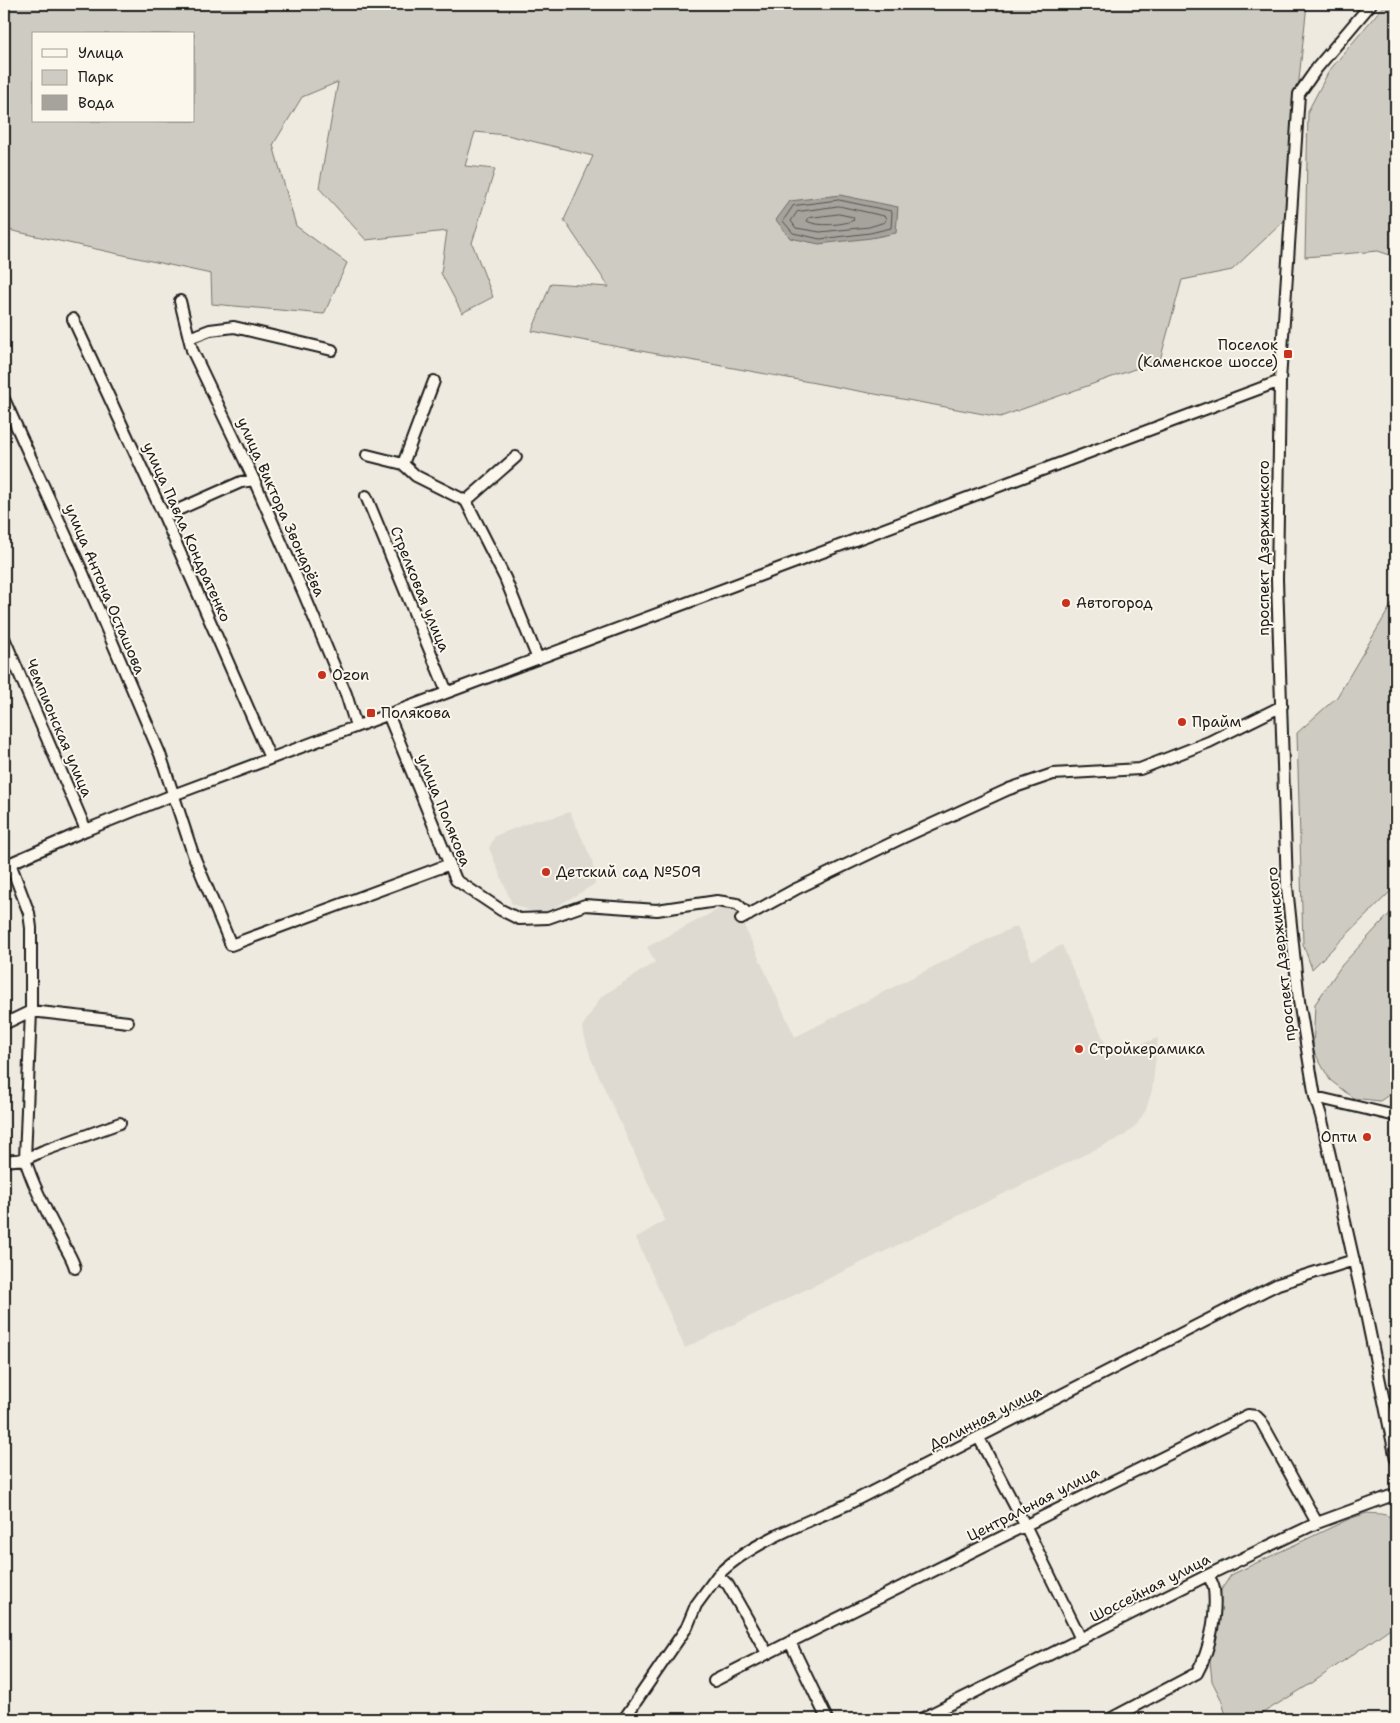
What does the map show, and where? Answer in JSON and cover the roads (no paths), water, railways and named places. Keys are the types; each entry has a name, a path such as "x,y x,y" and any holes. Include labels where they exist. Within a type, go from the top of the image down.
{"street":[{"name":"проспект Дзержинского","path":"1371,4 1317,68 1298,94 1280,381 1276,546 1288,887 1299,1001 1315,1097 1354,1260 1396,1459"},
{"name":"улица Виктора Звонарёва","path":"180,301 192,350 254,480 346,694 356,726"},
{"name":"улица Павла Кондратенко","path":"74,319 164,516 270,758"},
{"path":"189,338 210,330 234,327 332,350"},
{"path":"403,464 434,381"},
{"path":"76,1268 25,1160 31,1011 31,928 29,913 7,865 86,830 270,758 1280,381"},
{"name":"улица Антона Осташова","path":"4,399 86,581 160,754 193,854 231,945 450,864"},
{"path":"367,455 403,464 416,476 466,501 505,578 538,659"},
{"path":"466,501 516,457"},
{"path":"164,516 241,482 254,480"},
{"name":"Стрелковая улица","path":"366,496 447,692"},
{"name":"Чемпионская улица","path":"4,638 86,830"},
{"name":"улица Полякова","path":"388,714 456,880 501,910 519,919 548,918 585,905 657,910 717,901 737,904 745,917 796,889 1009,789 1053,774 1140,769 1209,742 1282,706"},
{"path":"4,1024 31,1011 128,1022"},
{"path":"1315,1097 1396,1116"},
{"path":"4,1160 25,1160 43,1151 120,1124"},
{"name":"Долинная улица","path":"624,1719 688,1628 696,1605 727,1565 777,1537 846,1505 979,1438 1278,1284 1354,1260"},
{"name":"Центральная улица","path":"714,1681 1248,1415 1256,1416 1261,1421 1317,1523"},
{"path":"979,1438 1025,1525 1081,1639"},
{"name":"Шоссейная улица","path":"922,1719 1208,1575 1317,1523 1396,1494"},
{"path":"718,1575 728,1585 767,1653"},
{"path":"1110,1719 1197,1673 1204,1660 1212,1623 1214,1587 1208,1575"},
{"path":"790,1642 827,1719"}],"water":[{"path":"840,195 898,207 896,233 819,244 790,238 776,220 790,201"}],"place":[{"name":"Поселок (Каменское шоссе)","path":"1288,354"},
{"name":"Автогород","path":"1066,603"},
{"name":"Ozon","path":"322,675"},
{"name":"Полякова","path":"371,713"},
{"name":"Прайм","path":"1182,722"},
{"name":"Детский сад №509","path":"546,872"},
{"name":"Стройкерамика","path":"1079,1049"},
{"name":"Опти","path":"1367,1137"}]}
